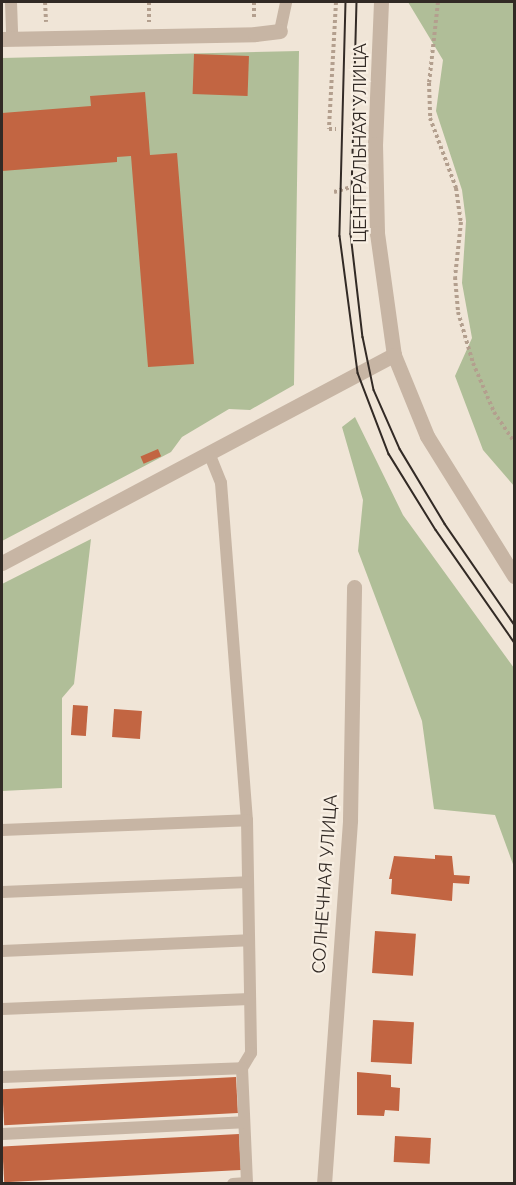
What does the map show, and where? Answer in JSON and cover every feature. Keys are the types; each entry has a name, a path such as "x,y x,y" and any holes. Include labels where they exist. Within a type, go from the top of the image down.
{"street":[{"name":"ЦЕНТРАЛЬНАЯ УЛИЦА","path":"381,2 377,233 394,356 427,436 514,576"},
{"path":"7,38 255,34 280,31"},
{"path":"2,563 394,356"},
{"name":"СОЛНЕЧНАЯ УЛИЦА","path":"324,1184 350,820 354,587"}],"lane":[{"path":"7,38 11,2"},
{"path":"280,31 285,24 286,2"},
{"path":"209,453 221,483 247,820 251,1053 242,1068 247,1183 233,1184"},
{"path":"2,830 247,820"},
{"path":"2,892 248,882"},
{"path":"2,951 249,940"},
{"path":"2,1009 250,999"},
{"path":"2,1077 242,1068"},
{"path":"2,1134 244,1122"}],"path":[{"path":"336,2 329,129 336,129"},
{"path":"438,2 429,83 430,118 456,188 461,222 455,277 458,312 473,363 494,412 514,442"},
{"path":"334,192 355,186"}],"green space":[{"path":"408,2 514,2 514,486 483,450 455,376 472,338 462,283 466,221 462,190 436,111 443,60"},
{"path":"299,51 294,385 250,410 229,409 182,437 171,452 2,541 2,58"},
{"path":"355,417 403,515 514,668 514,867 495,815 434,809 422,721 358,551 363,500 342,427"},
{"path":"91,539 74,684 62,698 62,788 2,791 2,584"}],"building":[{"path":"194,54 249,56 248,96 193,94"},
{"path":"145,92 150,155 177,153 194,364 148,367 131,156 117,157 117,162 2,171 2,113 91,106 90,96"},
{"path":"158,449 161,456 144,464 141,456"},
{"path":"73,705 88,706 86,736 71,735"},
{"path":"114,709 142,711 140,739 112,737"},
{"path":"435,855 452,856 454,875 470,876 469,884 453,883 452,901 391,894 392,879 389,879 394,856 435,859"},
{"path":"375,931 416,934 413,976 372,973"},
{"path":"373,1020 414,1022 412,1064 371,1062"},
{"path":"357,1072 391,1075 391,1087 400,1088 399,1111 385,1110 384,1116 357,1115"},
{"path":"236,1077 238,1113 4,1125 2,1089"},
{"path":"239,1134 241,1170 4,1182 2,1146"},
{"path":"395,1136 431,1138 430,1164 394,1162"}],"tram line":[{"path":"346,2 340,236 358,373 389,454 436,530 514,642"},
{"path":"357,2 351,234 363,337 374,390 400,449 445,524 514,624"}]}
